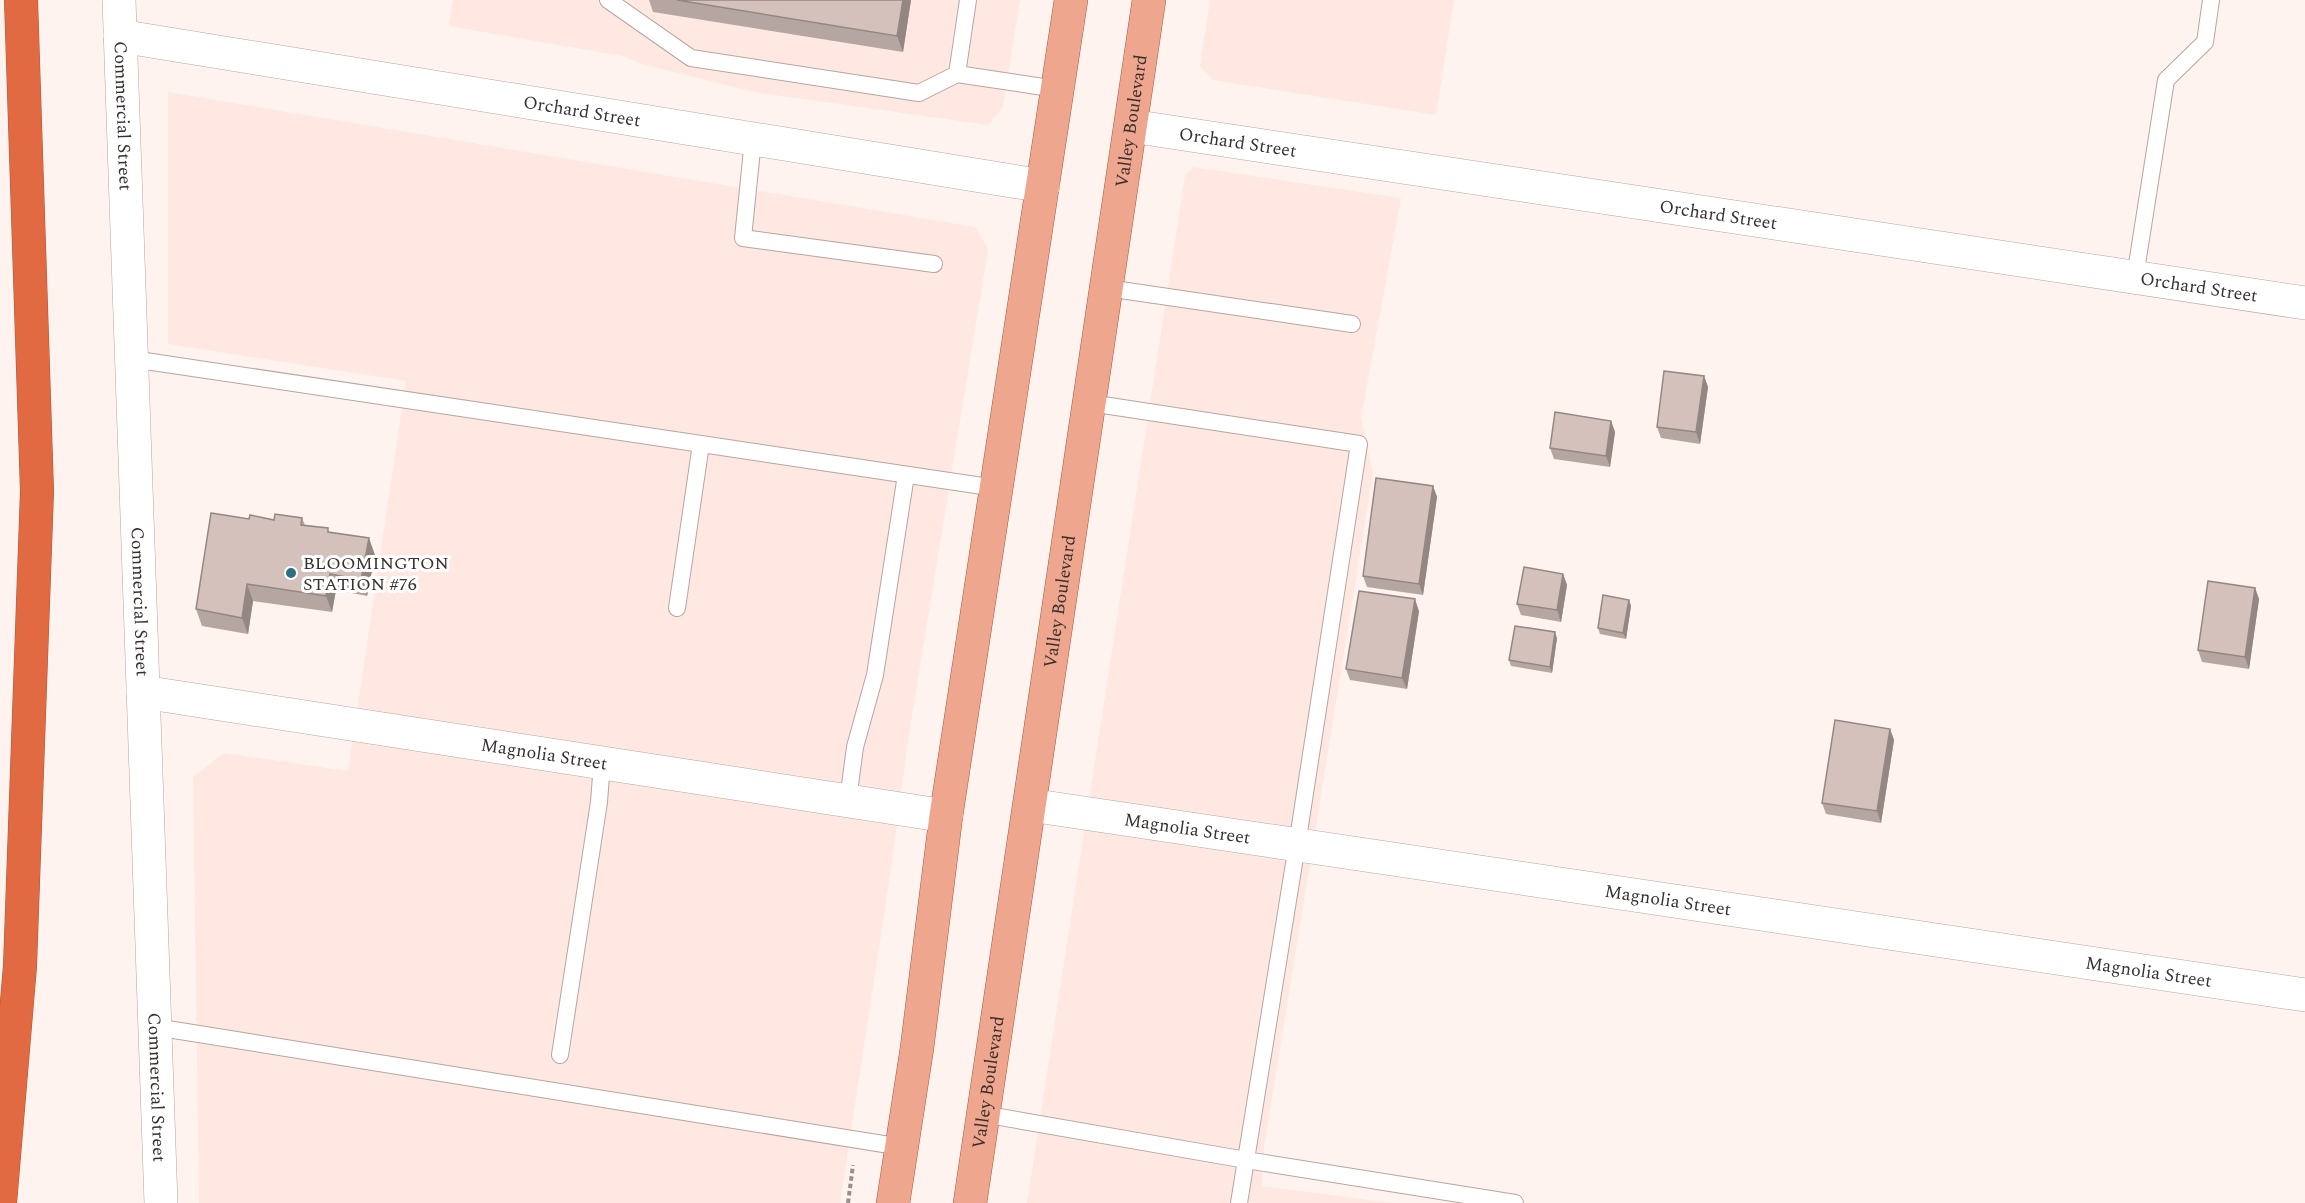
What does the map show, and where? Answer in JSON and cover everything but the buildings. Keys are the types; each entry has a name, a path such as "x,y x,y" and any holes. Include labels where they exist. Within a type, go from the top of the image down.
{"highway":[{"path":"0,1203 20,966 37,491 21,0"}],"main road":[{"path":"893,1203 917,1048 946,816 1071,0"},
{"name":"Valley Boulevard","path":"970,1203 1149,0"}],"street":[{"name":"Commercial Street","path":"119,0 161,1203"},
{"name":"Orchard Street","path":"120,36 1043,186"},
{"name":"Orchard Street","path":"1131,126 2305,303"},
{"name":"Magnolia Street","path":"143,692 946,816"},
{"name":"Magnolia Street","path":"1030,805 2305,996"}],"lane":[{"path":"608,0 691,58 919,93 957,74 1057,89"},
{"path":"957,74 968,0"},
{"path":"2135,277 2166,80 2205,42 2211,0"},
{"path":"753,140 742,238 934,264"},
{"path":"1107,288 1352,324"},
{"path":"132,359 996,488"},
{"path":"1090,403 1359,444 1298,845 1239,1203"},
{"path":"677,608 701,444"},
{"path":"848,801 855,747 875,675 906,475"},
{"path":"560,1054 599,802 602,763"},
{"path":"155,1027 902,1147"},
{"path":"983,1114 1246,1160 1515,1203"}],"path":[{"path":"848,1203 854,1158"}],"shaded area":[{"path":"453,0 1020,0 1003,107 988,125 754,92 642,64 623,56 449,26"},
{"path":"1210,0 1454,0 1436,115 1213,80 1200,66"},
{"path":"168,92 975,227 988,249 909,734 891,869 840,1203 199,1203 193,777 224,753 348,771 406,381 168,344"},
{"path":"1193,167 1401,198 1361,418 1373,473 1264,1148 1262,1186 1392,1203 1027,1203 1185,176"}],"place":[{"name":"BLOOMINGTON STATION #76","path":"291,573"}]}
